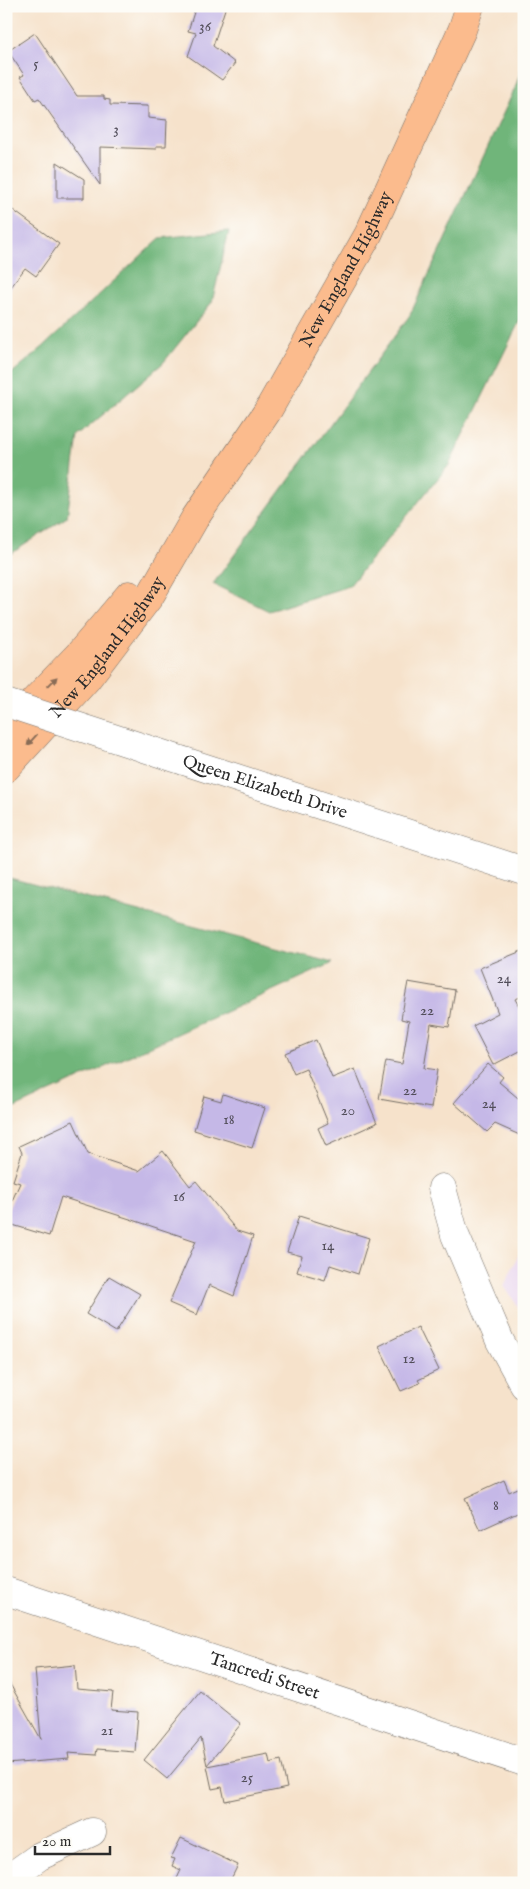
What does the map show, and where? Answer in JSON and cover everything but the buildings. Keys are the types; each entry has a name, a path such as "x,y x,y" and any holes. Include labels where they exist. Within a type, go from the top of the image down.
{"highway":[{"name":"New England Highway","path":"6,768 87,679 150,596 195,518 267,412 368,235 462,30 470,6"},
{"name":"New England Highway","path":"6,730 79,654 195,518"}],"street":[{"name":"Queen Elizabeth Drive","path":"6,704 524,871"},
{"path":"442,1188 455,1235 500,1342 524,1385"},
{"name":"Tancredi Street","path":"6,1591 524,1762"},
{"path":"6,1880 40,1856 92,1832"}],"shaded area":[{"path":"524,1244 524,1311 523,1314 504,1286"}],"green space":[{"path":"524,62 524,312 449,465 349,586 269,611 213,584 410,315 515,88"},
{"path":"229,231 212,302 163,363 78,436 67,517 6,557 6,378 43,347 160,238"},
{"path":"6,877 333,963 6,1112"}]}
